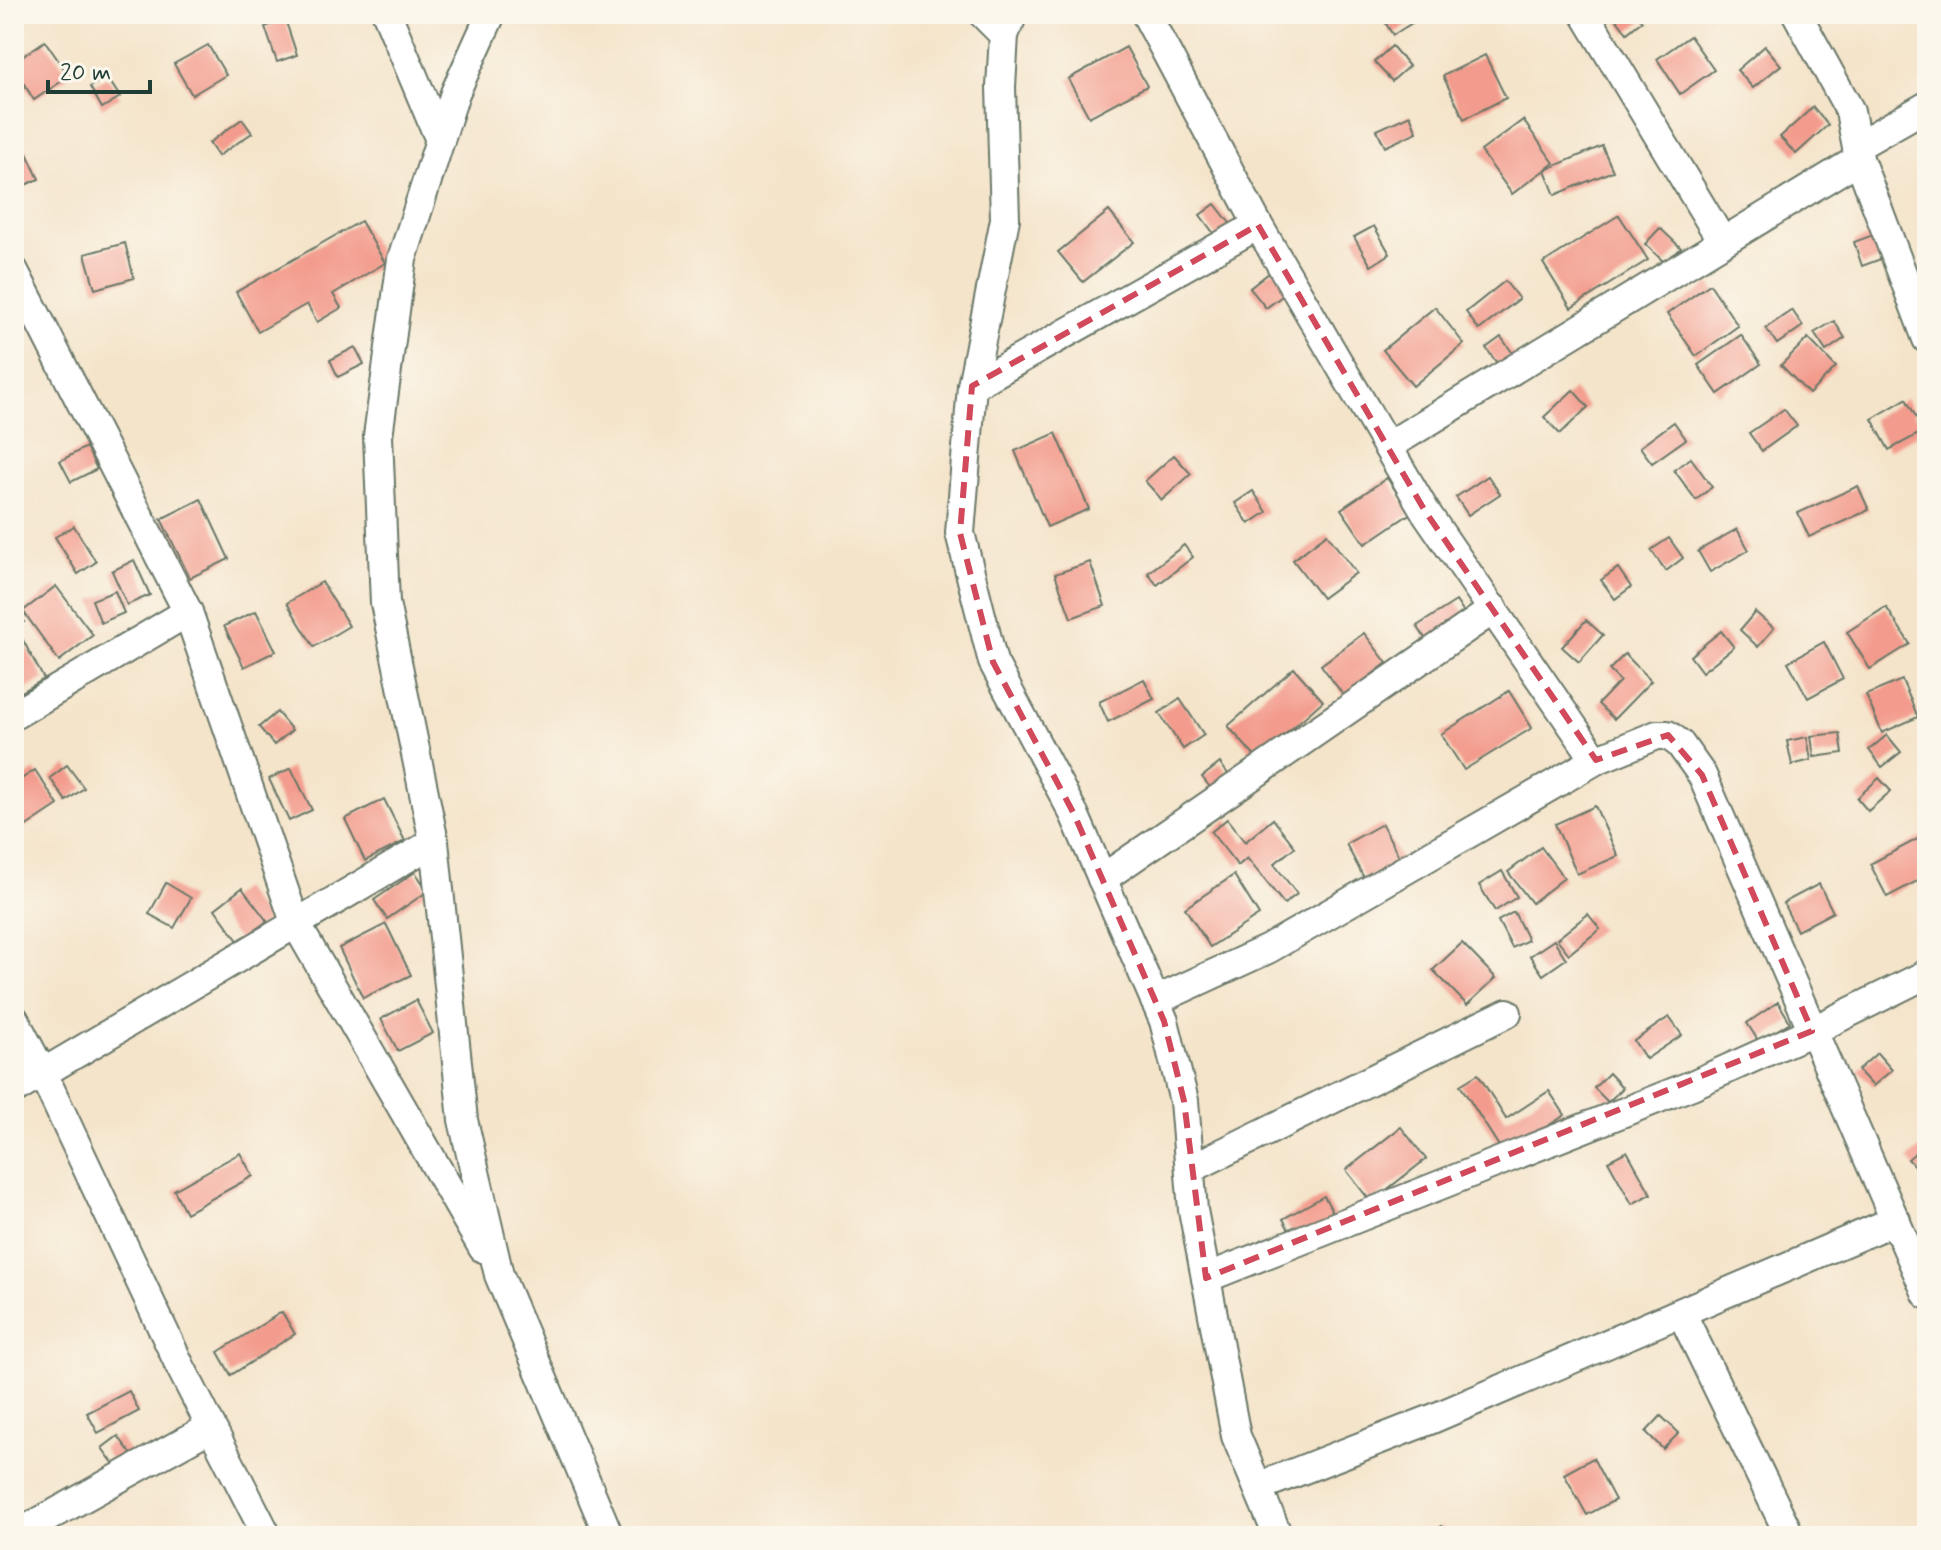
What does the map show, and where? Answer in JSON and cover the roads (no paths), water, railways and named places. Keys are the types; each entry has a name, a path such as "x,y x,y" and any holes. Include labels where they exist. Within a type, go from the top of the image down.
{"street":[{"path":"387,14 440,140"},
{"path":"491,14 455,93 402,259 378,436 385,603 434,842 463,1120 499,1275"},
{"path":"983,14 1008,25 1001,87 1005,219 972,386 960,533 993,662 1074,814 1164,1021 1184,1101 1190,1169 1206,1278 1236,1436 1278,1536"},
{"path":"1146,14 1258,225 1425,511 1596,760"},
{"path":"1585,14 1722,241"},
{"path":"1797,14 1850,111 1858,153 1927,339"},
{"path":"1388,446 1722,241 1927,106"},
{"path":"972,386 1258,225"},
{"path":"14,271 188,612 295,922 499,1275 609,1536"},
{"path":"1102,879 1494,609"},
{"path":"14,715 188,612"},
{"path":"1155,1001 1268,949 1596,760 1657,735 1668,735 1680,744 1702,775 1927,1294"},
{"path":"14,1090 434,842"},
{"path":"1206,1278 1379,1212 1502,1159 1692,1085 1812,1031 1927,974"},
{"path":"1190,1169 1507,1013"},
{"path":"14,1019 267,1536"},
{"path":"1258,1487 1682,1314 1896,1220"},
{"path":"1682,1314 1790,1536"},
{"path":"14,1536 211,1427"}]}
